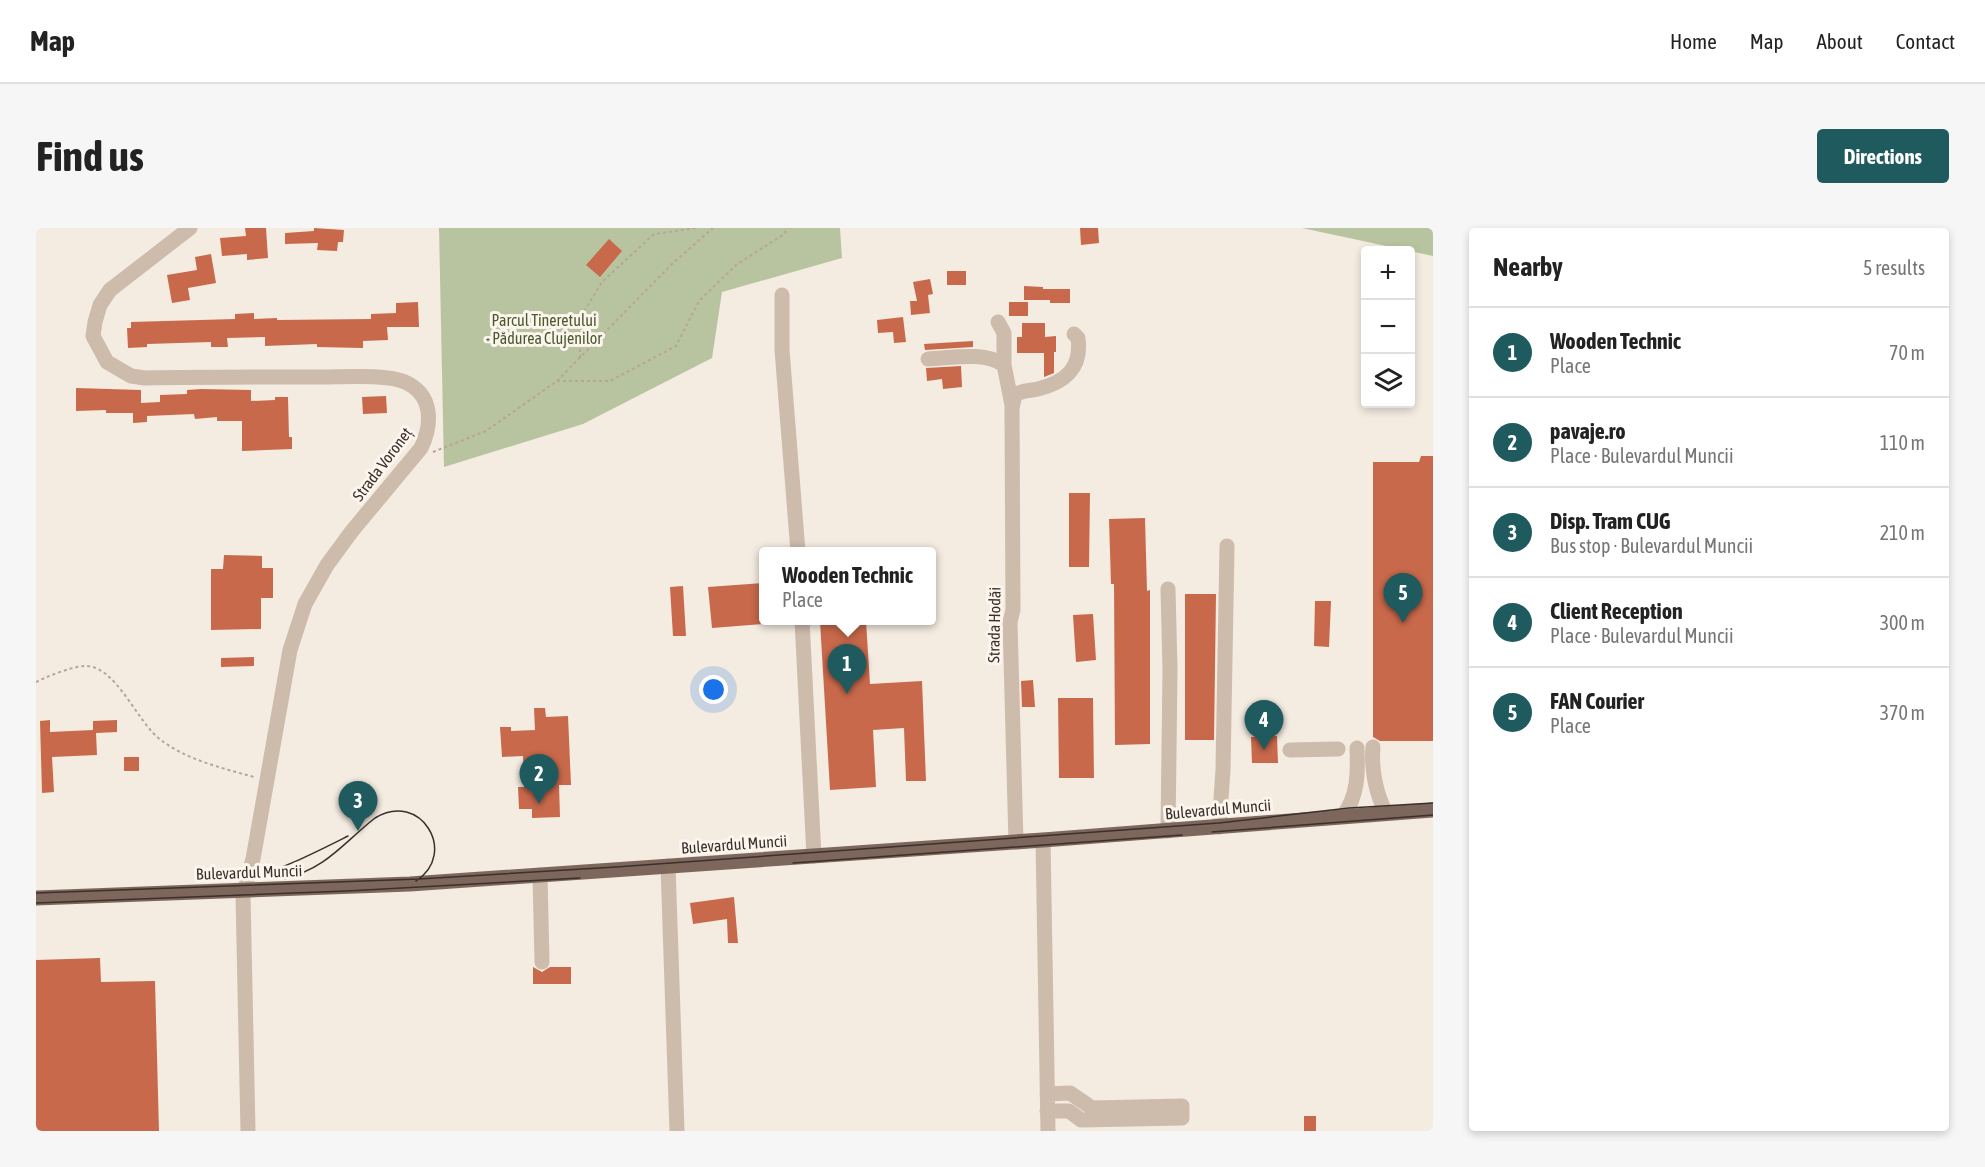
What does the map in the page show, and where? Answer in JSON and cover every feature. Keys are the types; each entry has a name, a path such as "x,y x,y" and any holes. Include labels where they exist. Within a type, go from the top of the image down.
{"main road":[{"name":"Bulevardul Muncii","path":"36,898 385,885 1016,842 1433,810"}],"street":[{"name":"Strada Voroneț","path":"190,228 110,290 100,305 93,336 108,363 131,376 145,378 349,377 389,379 405,382 418,391 426,403 429,419 428,434 416,455 352,531 327,565 305,604 290,650 253,860 244,891 248,1131"},
{"path":"782,296 783,350 798,547"},
{"name":"Strada Hodăi","path":"998,322 1004,333 1004,365 1012,408 1013,610 1010,622 1016,842"},
{"path":"1012,408 1015,395 1021,391 1038,389 1068,375 1079,356 1078,338 1074,334"},
{"path":"928,359 977,357 996,360 1004,365"},
{"path":"1219,827 1223,770 1227,546"},
{"path":"1168,589 1170,670 1168,831"},
{"path":"802,625 814,856"},
{"path":"1373,747 1371,762 1379,798 1386,813"},
{"path":"1343,816 1353,799 1357,780 1357,748"},
{"path":"1290,750 1338,749"},
{"path":"1043,840 1048,1131"},
{"path":"668,866 677,1131"},
{"path":"540,875 542,963"},
{"path":"1047,1094 1070,1093 1092,1108 1182,1106 1182,1118 1081,1120 1069,1111 1047,1111"},
{"path":"1038,1131 1038,1124 1047,1111"}],"path":[{"path":"580,358 580,318 602,282 654,234 696,228"},
{"path":"416,455 438,452 486,431 557,381 672,264 713,228"},
{"path":"557,381 610,381 676,346 699,302 736,265 784,234 788,228"},
{"path":"36,682 78,667 94,668 114,682 139,717 159,739 195,759 266,780"}],"green space":[{"name":"Parcul Tineretului - Pădurea Clujenilor","path":"439,228 840,228 842,258 722,292 712,358 583,424 444,467"},
{"path":"1302,228 1433,228 1433,256 1415,252 1415,246 1386,246"}],"building":[{"path":"245,228 266,228 268,258 247,260 247,254 222,256 220,238 246,236"},
{"path":"314,228 344,230 343,242 338,242 337,251 317,250 318,243 285,244 285,233 314,231"},
{"path":"1080,228 1098,228 1099,243 1081,245"},
{"path":"609,239 622,251 600,277 586,265"},
{"path":"211,254 216,283 188,288 190,300 172,303 167,275 197,270 195,257"},
{"path":"947,271 966,271 966,285 947,285"},
{"path":"930,279 933,294 928,295 930,313 911,315 910,301 917,301 913,282"},
{"path":"1024,286 1070,289 1070,303 1024,300"},
{"path":"418,302 419,327 387,327 388,340 363,341 363,348 317,347 317,344 265,346 265,337 227,338 228,347 211,347 211,342 147,344 147,347 128,348 127,328 131,328 131,322 235,319 235,314 254,313 254,319 371,319 371,314 396,313 396,303"},
{"path":"1009,302 1028,302 1028,316 1009,316"},
{"path":"903,317 906,342 894,343 893,332 878,333 877,320"},
{"path":"1022,323 1045,323 1045,337 1056,336 1054,373 1044,377 1044,353 1017,353 1017,337 1022,337"},
{"path":"973,341 973,347 925,350 924,344"},
{"path":"961,366 962,387 943,389 942,379 927,381 926,368"},
{"path":"76,388 141,390 141,403 160,402 160,395 187,394 187,390 201,389 251,390 251,401 288,397 289,437 292,437 292,449 242,451 242,421 217,421 217,417 195,419 194,414 147,416 147,422 133,423 133,413 106,413 106,410 76,411"},
{"path":"386,396 387,413 363,414 362,397"},
{"path":"1421,456 1433,456 1433,741 1380,741 1373,737 1373,462 1419,462"},
{"path":"1069,493 1090,493 1089,567 1069,567"},
{"path":"1145,518 1147,591 1150,590 1150,744 1115,745 1114,584 1111,584 1109,519"},
{"path":"224,555 262,556 262,568 273,568 273,598 261,598 261,629 211,630 211,569 223,569"},
{"path":"759,583 759,624 712,628 708,587"},
{"path":"683,586 686,636 673,636 670,587"},
{"path":"1185,594 1216,594 1214,740 1185,740"},
{"path":"1315,601 1331,601 1329,647 1314,646"},
{"path":"1093,614 1096,660 1076,662 1073,615"},
{"path":"820,625 866,625 870,684 922,681 926,781 906,781 904,728 873,730 876,787 830,790"},
{"path":"254,657 254,666 221,667 221,658"},
{"path":"1033,680 1035,707 1022,707 1021,681"},
{"path":"1058,698 1093,698 1094,778 1059,778"},
{"path":"534,708 545,708 546,717 568,716 571,785 559,785 560,817 532,818 532,809 519,809 518,787 524,787 523,756 502,757 500,727 511,727 511,731 535,730"},
{"path":"50,720 50,732 93,730 93,721 117,720 117,732 96,733 97,755 52,757 54,792 42,793 40,721"},
{"path":"1277,736 1278,763 1252,763 1251,737"},
{"path":"124,757 139,757 139,771 124,771"},
{"path":"734,897 738,943 728,943 727,919 693,924 690,903"},
{"path":"100,958 101,982 155,981 159,1131 36,1131 36,960"},
{"path":"533,967 542,972 550,967 571,967 571,984 533,984"},
{"path":"1304,1116 1316,1116 1316,1131 1304,1131"}],"tram line":[{"path":"36,893 419,879 616,867 1219,823 1349,808 1433,803"},
{"path":"284,879 323,862 375,818 391,812 406,812 419,818 428,828 434,841 434,855 428,869 416,881"},
{"path":"1212,832 1433,815"},
{"path":"793,863 1182,835"},
{"path":"243,880 283,867 348,836"},
{"path":"36,903 347,891 580,878"}],"place":[{"name":"FAN Courier","path":"1403,623"},
{"name":"Wooden Technic","path":"847,694"},
{"name":"Client Reception","path":"1264,750"},
{"name":"pavaje.ro","path":"539,804"},
{"name":"Disp. Tram CUG","path":"358,831"}]}
